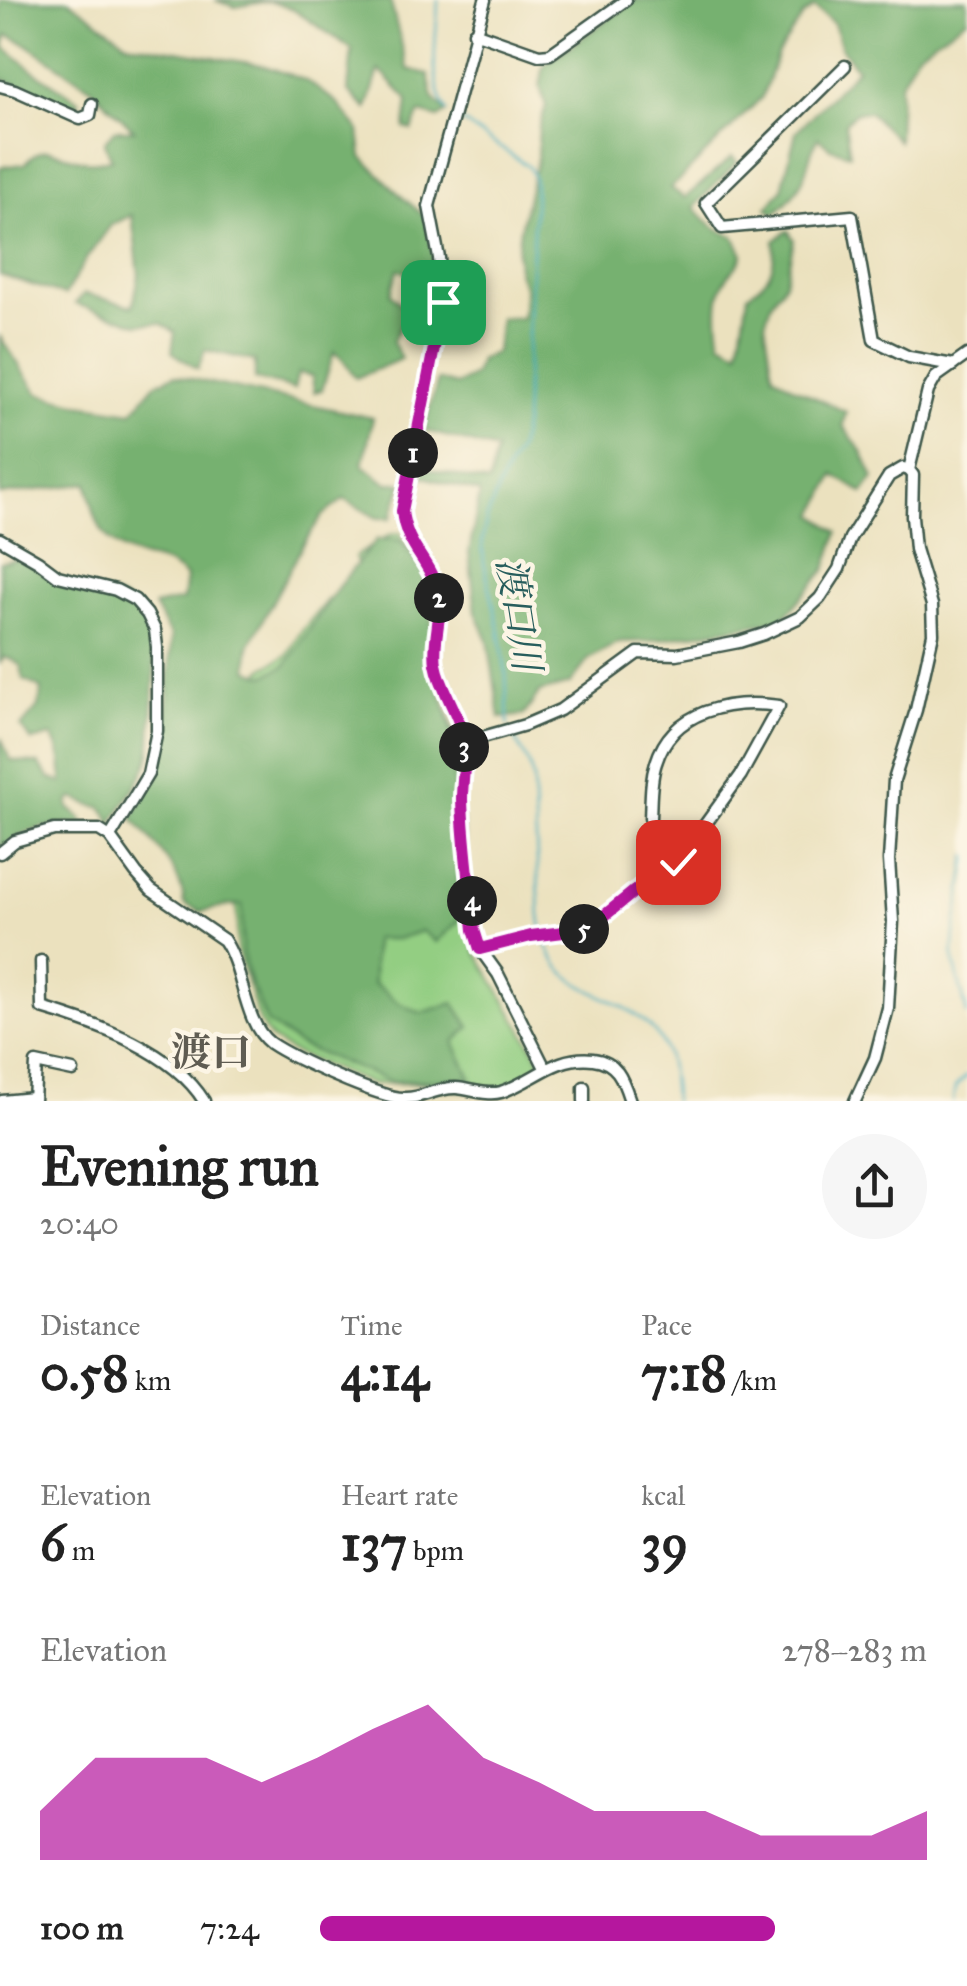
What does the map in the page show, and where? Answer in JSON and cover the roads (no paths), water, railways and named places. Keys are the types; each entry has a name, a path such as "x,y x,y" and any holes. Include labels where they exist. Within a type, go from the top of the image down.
{"street":[{"path":"485,0 429,206 443,302 402,511 410,543 429,569 440,600 436,666 464,742 462,800 474,930 480,949 498,974 545,1068"},
{"path":"474,32 539,56 550,54 626,0"},
{"path":"845,66 706,203 722,228 852,216 874,340 909,357 953,366"},
{"path":"0,86 80,119 90,115 92,104"},
{"path":"909,470 928,391 936,377 967,355"},
{"path":"464,742 524,726 560,710 638,653 677,654 740,642 800,617 820,598 839,569 850,538 889,476 903,468 909,470 913,475 915,550 932,605 932,634 916,710 894,780 888,860 893,920 888,1008 875,1058 854,1101"},
{"path":"0,539 58,576 116,590 135,600 155,630 157,731 148,774 110,836"},
{"path":"480,949 531,936 588,929 658,872 678,862 740,775 779,706 740,703 715,708 676,729 655,764 650,818"},
{"path":"0,853 15,841 54,830 99,830 110,836 150,890 224,940 232,951 256,1025 268,1041 389,1097 428,1097 439,1089 455,1088 495,1094 572,1058 612,1065 622,1076 630,1101"},
{"path":"41,962 42,1008 118,1036 167,1062 195,1087 204,1101"},
{"path":"2,1101 34,1100 36,1063 73,1071"},
{"path":"584,1087 584,1101"}],"waterway":[{"name":"渡口川","path":"438,0 435,70 447,112"},
{"name":"渡口川","path":"457,118 529,167 534,178 524,423 519,448 502,479 482,541 506,674 508,725"},
{"name":"渡口川","path":"511,733 533,778 542,928"},
{"path":"967,856 953,957 967,1014"},
{"name":"渡口川","path":"544,936 552,957 565,973 633,1013 661,1041 669,1062 673,1101"},
{"path":"953,1101 955,1087 967,1076"}],"district":[{"name":"渡口","path":"211,1052"}]}
